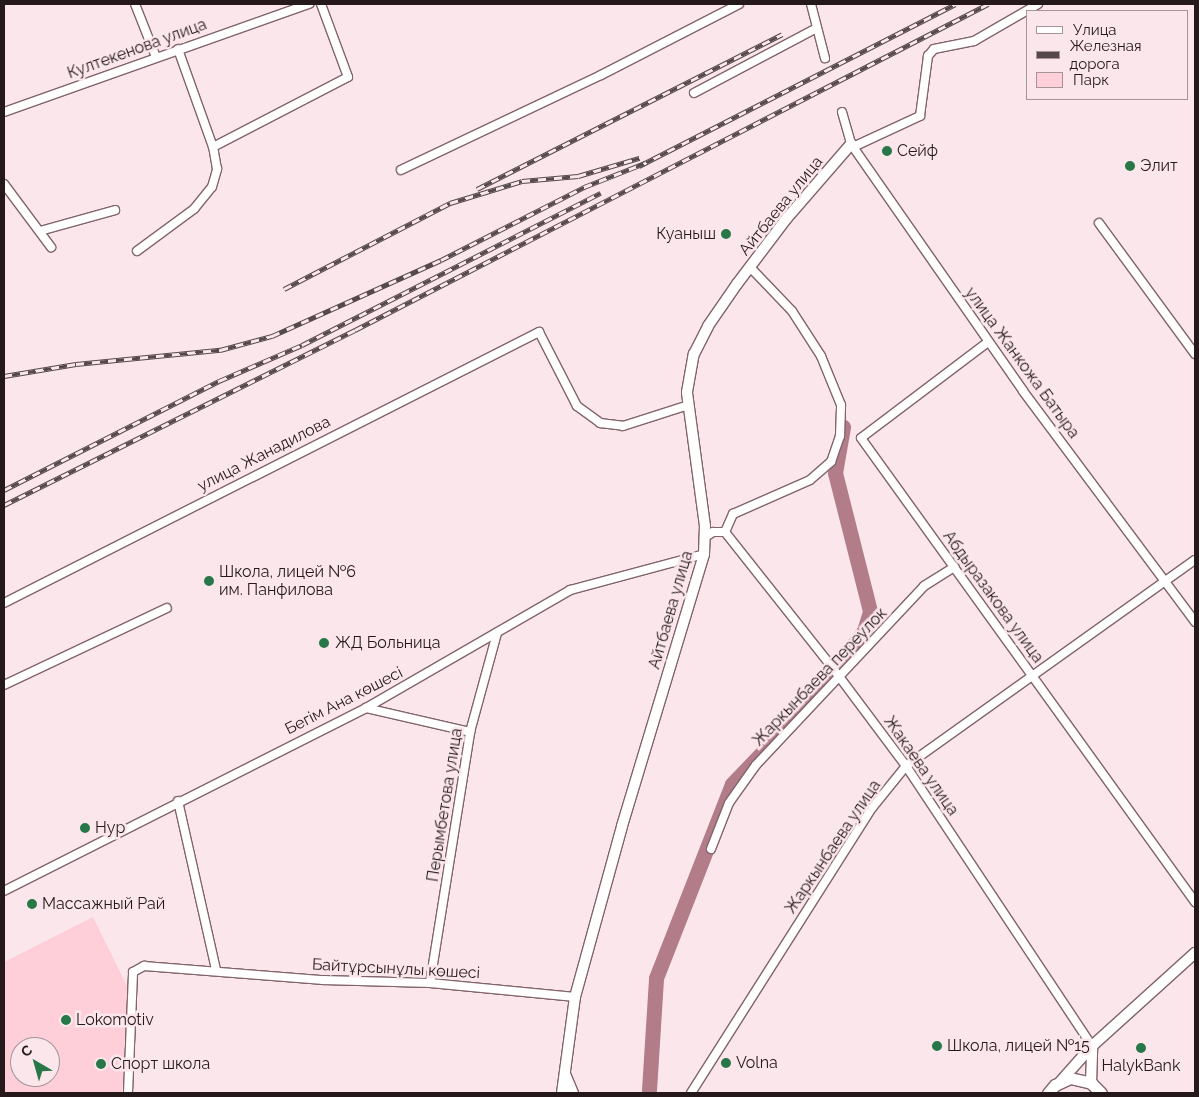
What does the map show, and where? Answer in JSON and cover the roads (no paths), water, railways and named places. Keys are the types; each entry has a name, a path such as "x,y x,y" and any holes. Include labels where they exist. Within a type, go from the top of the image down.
{"main road":[{"path":"1048,1092 1060,1082 1070,1078 1107,1093"}],"street":[{"path":"135,4 156,57"},
{"name":"Култекенова улица","path":"4,112 299,5 309,4"},
{"path":"214,148 348,77 343,57 321,4"},
{"path":"401,170 601,75 739,4"},
{"path":"811,4 825,58"},
{"path":"852,146 920,116 928,56 934,49 974,41 1026,11"},
{"path":"694,93 817,28"},
{"path":"137,251 194,209 212,187 217,169 214,148 178,49"},
{"name":"улица Жанкожа Батыра","path":"842,112 852,146 988,342 1195,622"},
{"name":"Айтбаева улица","path":"562,1093 564,1064 575,997 622,826 704,554 688,381 699,342 750,267 787,218 852,146"},
{"path":"4,184 51,247"},
{"path":"40,231 115,210"},
{"path":"1100,223 1195,354"},
{"path":"704,538 713,532 725,532 733,514 784,495 817,474 831,462 840,436 840,405 821,356 792,311 750,267"},
{"name":"улица Жанадилова","path":"4,603 539,332 577,406 600,424 623,426 689,405"},
{"name":"Абдыразакова улица","path":"988,342 861,438 1195,902"},
{"name":"Жакаева улица","path":"725,532 906,766 1092,1046"},
{"name":"Бегім Ана көшесі","path":"4,891 366,708 570,590 704,554"},
{"name":"Жаркынбаева улица","path":"690,1093 872,808 906,766 1034,678 1195,560"},
{"name":"Жаркынбаева переулок","path":"712,848 729,803 756,765 811,709 837,675 897,618 924,586 954,566"},
{"path":"4,685 167,608"},
{"name":"Перымбетова улица","path":"430,983 470,732 497,633"},
{"path":"366,708 470,732"},
{"path":"178,802 216,970"},
{"path":"1060,1082 1092,1046 1195,953"},
{"name":"Байтұрсынұлы көшесі","path":"128,1093 133,972 144,966 216,970 323,980 430,983 575,997"},
{"path":"1092,1046 1096,1087"},
{"path":"564,1064 565,1081 573,1093"}],"waterway":[{"path":"649,1090 656,978 732,784 802,711 864,631 870,611 835,473 843,427"}],"railway":[{"path":"639,166 955,4"},
{"path":"4,505 355,330 988,4"},
{"path":"477,189 782,34"},
{"path":"284,289 450,203 522,181 578,176 639,158"},
{"path":"4,376 76,364 220,350 272,336 441,260 584,187 645,163"},
{"path":"4,490 219,381 302,345 600,193"}],"place":[{"name":"Сейф","path":"887,151"},
{"name":"Элит","path":"1130,166"},
{"name":"Куаныш","path":"726,234"},
{"name":"Школа, лицей №6 им. Панфилова","path":"209,581"},
{"name":"ЖД Больница","path":"324,643"},
{"name":"Нур","path":"85,828"},
{"name":"Массажный Рай","path":"32,904"},
{"name":"Lokomotiv","path":"66,1020"},
{"name":"Школа, лицей №15","path":"937,1046"},
{"name":"HalykBank","path":"1141,1048"},
{"name":"Volna","path":"726,1063"},
{"name":"Спорт школа","path":"101,1064"}]}
